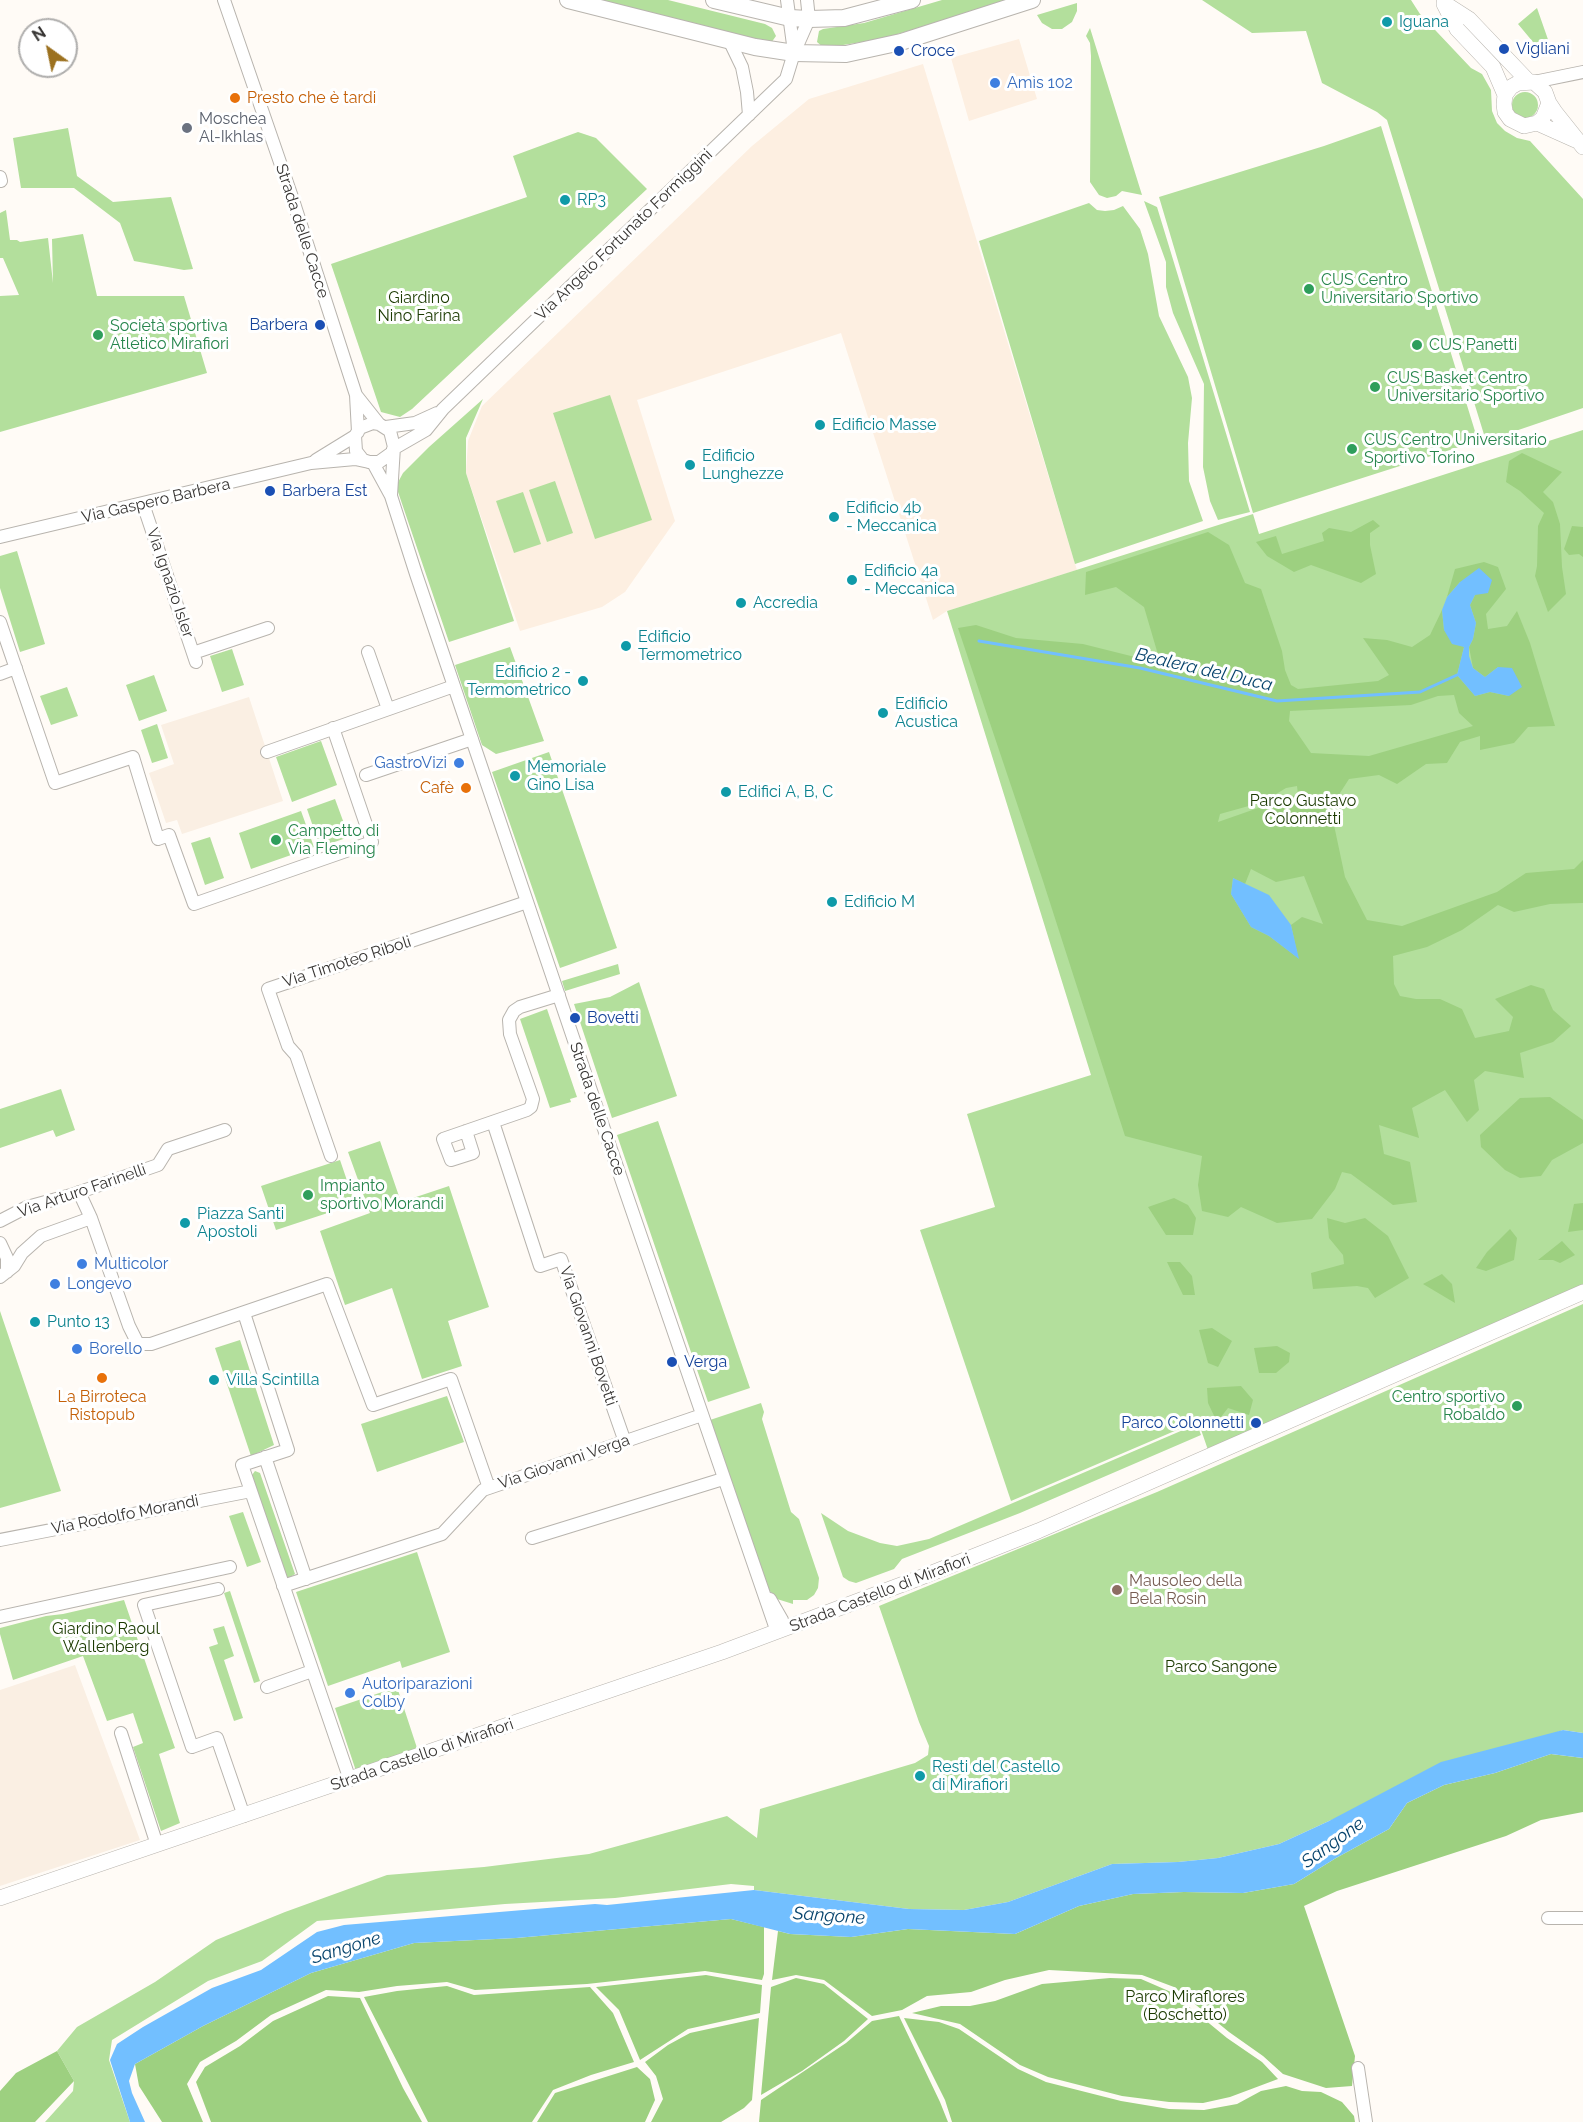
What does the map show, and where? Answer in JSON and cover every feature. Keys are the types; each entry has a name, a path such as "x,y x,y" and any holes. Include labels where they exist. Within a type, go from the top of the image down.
{"main road":[{"path":"568,0 729,40 794,53 846,54 876,48 1032,0"},
{"path":"726,1 790,18 809,19 844,18 912,0"}],"street":[{"name":"Strada delle Cacce","path":"224,0 292,197 356,395 356,451 363,460 371,462 392,496 454,686 752,1565 781,1631"},
{"path":"787,0 794,53"},
{"path":"807,0 809,19"},
{"path":"1442,2 1469,19 1545,92 1548,101 1581,145"},
{"path":"1442,2 1457,29 1493,67 1505,95 1505,112 1510,119 1524,126 1536,123 1546,113 1548,101 1558,85 1577,74"},
{"name":"Via Angelo Fortunato Formiggini","path":"393,451 426,430 443,409 786,80 794,53 809,19"},
{"path":"729,40 742,68 749,115"},
{"path":"1505,95 1515,85 1577,74"},
{"path":"1536,123 1581,145"},
{"name":"Strada delle Cacce","path":"356,395 393,437 392,496"},
{"name":"Via Angelo Fortunato Formiggini","path":"382,425 415,423 443,409"},
{"path":"356,434 367,424 382,425"},
{"name":"Via Gaspero Barbera","path":"311,463 338,448 356,434"},
{"path":"371,462 385,459 393,451"},
{"name":"Via Gaspero Barbera","path":"0,537 311,463 355,459 371,462"},
{"name":"Via Ignazio Isler","path":"143,504 195,657 268,628"},
{"path":"0,622 5,652 16,668 55,783 133,757 158,839 169,835 194,904 372,842 333,728"},
{"path":"368,652 388,710"},
{"path":"0,674 16,668"},
{"path":"267,752 454,686"},
{"path":"366,775 472,739"},
{"name":"Via Timoteo Riboli","path":"331,1155 296,1055 288,1046 268,988 527,902"},
{"path":"466,1131 527,1110 532,1103 510,1034 511,1015 520,1007 558,994"},
{"name":"Via Giovanni Bovetti","path":"493,1122 540,1266 561,1259 625,1442"},
{"name":"Via Arturo Farinelli","path":"0,1221 27,1208 158,1165 168,1149 225,1130"},
{"path":"79,1192 91,1218 129,1326 138,1344 151,1344 327,1284 373,1405 451,1379 489,1488"},
{"name":"Via Arturo Farinelli","path":"4,1275 40,1236 91,1218"},
{"name":"Via Arturo Farinelli","path":"0,1243 7,1258 4,1275"},
{"name":"Strada Castello di Mirafiori","path":"0,1898 781,1631 1038,1532 1583,1292"},
{"path":"244,1313 288,1450 242,1465 350,1780"},
{"name":"Via Giovanni Verga","path":"306,1579 442,1534 479,1493 489,1488 702,1415"},
{"path":"265,1457 306,1579 283,1586"},
{"path":"532,1538 723,1479"},
{"name":"Via Rodolfo Morandi","path":"0,1540 251,1491"},
{"path":"0,1617 230,1567"},
{"path":"218,1588 144,1605 192,1747 217,1738 244,1816"},
{"path":"267,1687 312,1671"},
{"path":"121,1733 157,1845"},
{"path":"1548,1918 1583,1918"},
{"path":"1358,2068 1366,2122"}],"shaded area":[{"name":"Amìs 102","path":"1019,39 1037,99 969,121 951,58"},
{"path":"923,64 1077,570 947,611 933,620 841,333 637,400 675,521 625,592 602,607 520,631 466,473 468,441 482,406 752,146 809,99"},
{"path":"249,697 283,801 182,834 177,820 166,823 149,773 174,764 161,725"},
{"path":"75,1665 140,1840 0,1886 0,1690"}],"green space":[{"path":"584,0 668,0 765,24 772,28 776,36 771,43"},
{"path":"942,0 1013,0 881,39 824,48 817,42 819,31 823,29 864,23"},
{"path":"1202,0 1411,0 1420,14 1471,68 1482,74 1491,90 1492,111 1497,123 1517,138 1530,141 1583,199 1583,408 1486,441 1387,120 1377,112 1322,83 1306,31 1252,33"},
{"path":"1077,3 1077,11 1072,22 1062,29 1052,29 1042,23 1037,15"},
{"path":"1537,8 1552,51 1543,54 1518,24"},
{"path":"1090,28 1142,195 1122,191 1116,196 1107,198 1099,195 1090,182 1091,56 1090,43 1086,36"},
{"path":"1525,92 1534,96 1538,105 1534,114 1525,118 1516,114 1512,105 1516,96"},
{"name":"CUS Centro Universitario Sportivo","path":"1381,126 1478,441 1253,513 1159,197"},
{"path":"68,128 77,176 113,202 171,197 193,269 184,270 134,261 120,223 74,188 21,188 13,138"},
{"name":"Giardino Nino Farina","path":"578,132 596,138 647,189 412,409 400,417 381,412 331,264 527,197 513,156"},
{"path":"1144,201 1157,207 1250,512 1218,520 1210,501 1203,467 1204,384 1173,313 1166,287 1166,262"},
{"path":"1089,203 1097,210 1105,211 1123,206 1140,229 1148,254 1159,316 1188,377 1192,398 1188,443 1189,481 1203,521 1075,564 979,241"},
{"name":"Società sportiva Atletico Mirafiori","path":"6,210 10,240 20,242 48,238 53,283 52,239 83,234 97,296 184,296 207,373 0,432 0,296 19,295 3,258 0,258 0,213"},
{"path":"610,395 652,520 595,539 553,413"},
{"path":"483,399 466,438 466,473 514,621 449,642 396,486 403,473 429,447"},
{"name":"Parco Gustavo Colonnetti","path":"1583,430 1583,1285 1208,1450 1198,1421 1011,1501 920,1230 995,1207 967,1114 1091,1075 947,611 1253,514 1259,534"},
{"path":"1522,453 1562,472 1543,492 1553,502 1560,524 1566,594 1548,612 1535,576 1538,526 1544,513 1520,491 1506,482 1509,461"},
{"path":"555,481 573,533 547,542 529,490"},
{"path":"523,492 541,544 514,553 496,501"},
{"path":"1373,520 1380,526 1370,533 1376,574 1361,583 1311,565 1294,572 1267,556 1256,542 1276,536 1282,554 1324,541 1322,533 1329,528 1351,532"},
{"path":"1572,526 1583,527 1583,557 1579,554 1569,555 1564,549"},
{"path":"1208,532 1229,545 1245,583 1261,589 1282,651 1285,670 1291,685 1298,689 1378,681 1389,675 1363,638 1387,640 1412,647 1430,635 1442,610 1444,630 1464,647 1457,675 1475,696 1490,692 1509,696 1498,667 1485,677 1473,668 1469,647 1476,623 1470,605 1475,595 1460,582 1447,597 1455,569 1484,562 1498,567 1506,589 1486,614 1488,629 1507,626 1517,611 1530,643 1555,726 1528,727 1514,743 1480,750 1480,736 1460,742 1447,763 1426,764 1397,784 1379,775 1349,779 1340,793 1334,825 1345,877 1367,920 1402,926 1497,892 1526,873 1574,869 1583,860 1583,903 1550,904 1514,912 1498,905 1462,930 1427,947 1393,956 1394,984 1400,996 1440,999 1462,1009 1475,1038 1509,1031 1513,1017 1495,999 1531,985 1544,989 1553,1010 1571,1026 1553,1042 1520,1053 1524,1078 1485,1071 1474,1080 1479,1110 1467,1122 1445,1090 1412,1108 1419,1138 1379,1125 1384,1154 1410,1162 1417,1202 1393,1205 1351,1174 1342,1172 1335,1189 1312,1219 1277,1223 1241,1207 1228,1217 1202,1211 1198,1185 1202,1156 1125,1136 958,628 976,625 1016,638 1083,644 1139,658 1159,658 1144,607 1116,587 1085,595 1086,572","holes":["1454,695 1459,713 1473,726 1369,756 1311,753 1289,721 1290,711 1411,705 1438,696","1297,786 1298,794 1218,822 1220,814 1263,802 1286,788","1251,869 1276,882 1304,876 1323,924 1302,917 1291,925 1298,958 1269,936 1251,927 1231,894 1233,878 1245,884"]},
{"path":"17,551 45,644 20,652 0,588 0,556"},
{"path":"510,647 544,741 496,754 482,745 455,665"},
{"path":"232,649 244,685 222,692 210,656"},
{"path":"154,675 167,711 139,721 126,685"},
{"path":"67,687 78,716 51,725 40,696"},
{"path":"157,724 168,758 152,763 141,730"},
{"path":"321,741 337,785 292,802 276,757"},
{"path":"549,752 617,948 560,968 492,772"},
{"name":"Campetto di Via Fleming","path":"335,799 349,837 320,847 307,809"},
{"name":"Campetto di Via Fleming","path":"301,811 314,847 251,869 239,833"},
{"path":"210,837 224,878 205,885 191,843"},
{"path":"618,964 620,974 565,991 562,981"},
{"path":"639,982 677,1096 612,1118 574,1004 610,997"},
{"path":"547,1009 577,1097 570,1099 571,1102 550,1108 520,1019"},
{"path":"61,1089 75,1130 56,1137 53,1130 0,1148 0,1109"},
{"path":"1550,1097 1583,1120 1583,1143 1552,1160 1541,1176 1520,1178 1505,1170 1481,1147 1480,1135 1520,1098"},
{"path":"658,1121 750,1388 708,1402 617,1135"},
{"path":"380,1141 401,1202 449,1186 489,1307 448,1321 462,1366 422,1379 392,1288 345,1305 320,1231 370,1213 348,1152"},
{"name":"Impianto sportivo Morandi","path":"340,1160 355,1204 276,1230 261,1186"},
{"path":"1174,1198 1188,1205 1196,1218 1193,1235 1166,1235 1148,1207"},
{"path":"1583,1203 1583,1230 1568,1232 1574,1204"},
{"path":"1327,1218 1345,1223 1365,1218 1388,1236 1409,1278 1375,1298 1368,1288 1357,1286 1313,1289 1311,1273 1344,1264 1343,1255 1329,1238"},
{"path":"1510,1229 1517,1238 1514,1260 1486,1271 1476,1268 1487,1252"},
{"path":"1562,1241 1575,1255 1560,1263 1553,1260 1538,1260"},
{"path":"1167,1262 1180,1262 1192,1276 1195,1295 1183,1295"},
{"path":"1442,1274 1452,1284 1455,1303 1423,1284"},
{"name":"Parco Sangone","path":"1583,1304 1583,1733 1563,1730 1329,1821 1279,1844 1218,1858 1112,1864 1008,1902 964,1910 909,1909 754,1890 754,1886 731,1884 615,1898 505,1904 317,1921 262,1961 208,1981 112,2040 109,2060 130,2122 45,2122 73,2091 74,2081 57,2051 77,2027 155,1982 216,1940 387,1875 484,1867 589,1854 727,1816 757,1838 760,1809 915,1763 928,1755 929,1746 879,1606 1157,1492"},
{"path":"0,1311 61,1491 0,1508"},
{"path":"1212,1328 1232,1341 1218,1367 1208,1363 1199,1330"},
{"path":"240,1340 274,1445 251,1456 215,1348"},
{"path":"1277,1346 1290,1353 1289,1362 1276,1373 1259,1373 1254,1348"},
{"path":"1241,1386 1253,1400 1249,1415 1228,1408 1217,1422 1208,1403 1207,1388"},
{"path":"447,1396 464,1442 377,1472 361,1424"},
{"path":"761,1403 764,1412 762,1419 791,1512 799,1519 819,1578 818,1588 814,1595 807,1600 793,1600 793,1604 777,1599 766,1587 710,1420"},
{"path":"1197,1424 1201,1435 1020,1513 902,1559 894,1569 856,1583 843,1577 821,1513 848,1531 880,1543 897,1546 929,1539"},
{"path":"255,1471 260,1473 295,1574 289,1578 286,1577 252,1475"},
{"path":"243,1512 261,1562 247,1567 229,1516"},
{"path":"417,1552 450,1652 402,1668 400,1661 328,1686 296,1592"},
{"path":"230,1591 260,1681 254,1683 224,1593"},
{"name":"Giardino Raoul Wallenberg","path":"124,1600 175,1748 159,1754 180,1823 161,1831 133,1747 143,1743 133,1713 107,1721 83,1656 13,1680 0,1634 0,1628"},
{"path":"224,1626 234,1656 224,1660 243,1718 234,1721 209,1647 218,1644 213,1629"},
{"path":"397,1687 418,1751 356,1771 335,1708"},
{"path":"1551,1754 1583,1758 1583,1812 1541,1820 1506,1836 1337,1891 1304,1906 1355,2056 1352,2086 1326,2088 1283,2074 1174,1987 1142,1975 1049,1970 1005,1980 971,1992 927,1996 902,2010 872,2016 824,1980 796,1975 772,1980 778,1931 790,1934 851,1937 908,1929 1015,1934 1079,1906 1133,1894 1243,1893 1294,1884 1389,1829 1407,1803 1444,1785 1495,1773"},
{"path":"731,1919 764,1927 762,1980 705,1971 587,1984 475,1990 447,1982 359,1992 326,1990 271,2015 236,2041 200,2062 187,2084 203,2122 162,2122 139,2086 135,2064 203,2026 311,1973 414,1943 516,1938"},
{"path":"706,1975 762,1985 760,2013 688,2029 640,2060 619,2010 596,1987"},
{"path":"796,1978 824,1984 868,2019 844,2041 802,2071 761,2095 771,1987"},
{"name":"Parco Miraflores (Boschetto)","path":"1110,1978 1141,1979 1171,1992 1227,2038 1262,2062 1278,2079 1230,2097 1203,2103 1169,2102 1122,2096 1048,2077 1020,2065 960,2024 912,2013 941,2006 970,2006 995,2001 1042,1984"},
{"path":"447,1986 474,1995 590,1987 613,2013 634,2062 553,2090 532,2122 428,2122 364,1997"},
{"path":"328,1996 360,1998 422,2122 211,2122 196,2082 205,2067 240,2046 273,2021"},
{"path":"899,2016 948,2122 759,2122 761,2100 846,2043 872,2021"},
{"path":"759,2018 752,2100 744,2108 721,2122 651,2122 663,2099 656,2076 645,2062 668,2045 690,2033"},
{"path":"904,2018 939,2022 959,2029 1018,2069 1046,2082 1121,2101 1169,2109 1204,2110 1237,2104 1261,2091 1286,2086 1302,2091 1321,2092 1342,2102 1354,2116 1355,2122 952,2122 945,2100"},
{"path":"57,2051 74,2081 35,2122 0,2122 0,2091 16,2073"},
{"path":"637,2067 650,2079 655,2100 645,2122 537,2122 555,2093"}],"water":[{"path":"1479,568 1492,580 1488,593 1475,595 1470,605 1476,623 1469,647 1469,656 1473,668 1485,677 1498,667 1512,668 1522,687 1509,696 1490,692 1475,696 1457,675 1464,647 1452,644 1444,630 1442,610 1447,597 1460,582"},
{"path":"1233,878 1269,895 1291,925 1299,959 1269,936 1251,927 1231,894"},
{"name":"Sangone","path":"1563,1730 1583,1733 1583,1758 1551,1754 1495,1773 1444,1785 1407,1803 1389,1829 1294,1884 1243,1893 1133,1894 1079,1906 1015,1934 908,1929 851,1937 790,1934 731,1919 516,1938 414,1943 311,1973 203,2026 135,2064 129,2081 145,2122 130,2122 110,2060 117,2044 143,2027 212,1988 261,1970 317,1932 344,1925 595,1904 607,1905 754,1890 909,1909 964,1910 1008,1902 1112,1864 1218,1858 1279,1844 1329,1821 1441,1762"}],"waterway":[{"name":"Bealera del Duca","path":"979,641 1140,668 1277,701 1420,692 1457,675"}],"place":[{"name":"Iguana","path":"1387,22"},
{"name":"Vigliani","path":"1504,49"},
{"name":"Croce","path":"899,51"},
{"name":"Amìs 102","path":"995,83"},
{"name":"Presto che è tardi","path":"235,98"},
{"name":"Moschea Al-Ikhlas","path":"187,128"},
{"name":"RP3","path":"565,200"},
{"name":"CUS Centro Universitario Sportivo","path":"1309,289"},
{"name":"Barbera","path":"320,325"},
{"name":"Società sportiva Atletico Mirafiori","path":"98,335"},
{"name":"CUS Panetti","path":"1417,345"},
{"name":"CUS Basket Centro Universitario Sportivo","path":"1375,387"},
{"name":"Edificio Masse","path":"820,425"},
{"name":"CUS Centro Universitario Sportivo Torino","path":"1352,449"},
{"name":"Edificio Lunghezze","path":"690,465"},
{"name":"Barbera Est","path":"270,491"},
{"name":"Edificio 4b - Meccanica","path":"834,517"},
{"name":"Edificio 4a - Meccanica","path":"852,580"},
{"name":"Accredia","path":"741,603"},
{"name":"Edificio Termometrico","path":"626,646"},
{"name":"Edificio 2 - Termometrico","path":"583,681"},
{"name":"Edificio Acustica","path":"883,713"},
{"name":"GastroVizi","path":"459,763"},
{"name":"Memoriale Gino Lisa","path":"515,776"},
{"name":"Cafè","path":"466,788"},
{"name":"Edifici A, B, C","path":"726,792"},
{"name":"Campetto di Via Fleming","path":"276,840"},
{"name":"Edificio M","path":"832,902"},
{"name":"Bovetti","path":"575,1018"},
{"name":"Impianto sportivo Morandi","path":"308,1195"},
{"name":"Piazza Santi Apostoli","path":"185,1223"},
{"name":"Multicolor","path":"82,1264"},
{"name":"Longevo","path":"55,1284"},
{"name":"Punto 13","path":"35,1322"},
{"name":"Borello","path":"77,1349"},
{"name":"Verga","path":"672,1362"},
{"name":"La Birroteca Ristopub","path":"102,1378"},
{"name":"Villa Scintilla","path":"214,1380"},
{"name":"Centro sportivo Robaldo","path":"1517,1406"},
{"name":"Parco Colonnetti","path":"1256,1423"},
{"name":"Mausoleo della Bela Rosin","path":"1117,1590"},
{"name":"Autoriparazioni Colby","path":"350,1693"},
{"name":"Resti del Castello di Mirafiori","path":"920,1776"}]}
